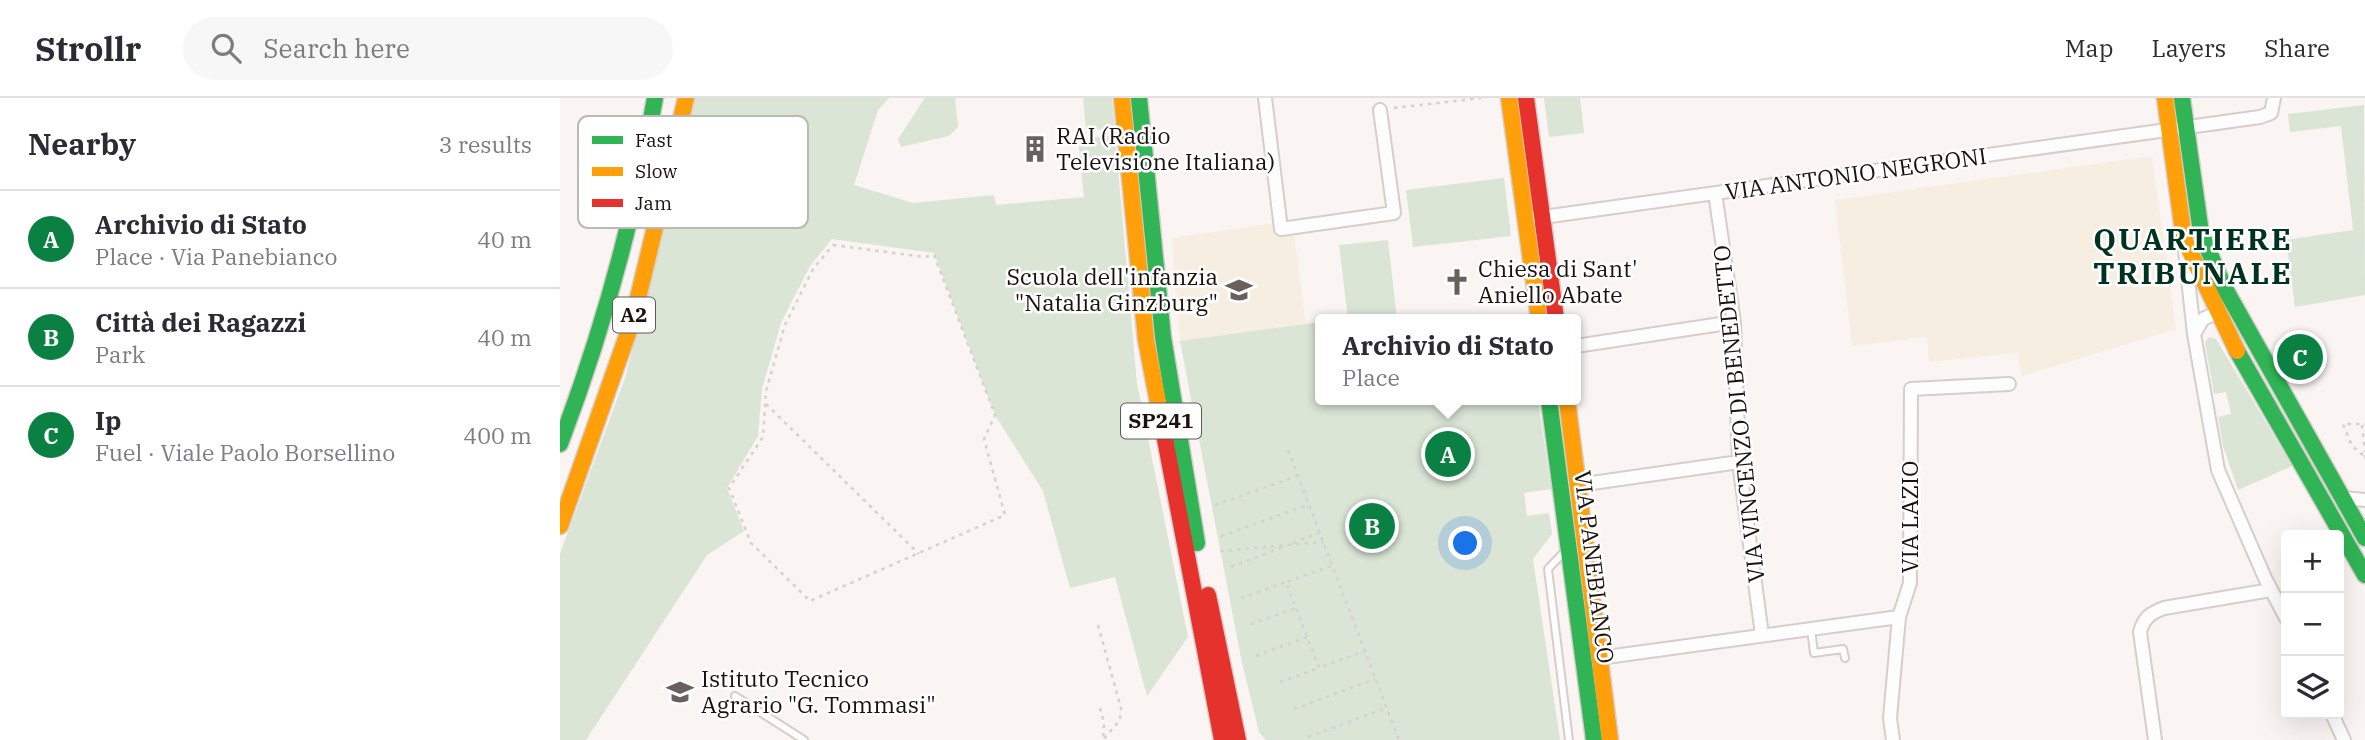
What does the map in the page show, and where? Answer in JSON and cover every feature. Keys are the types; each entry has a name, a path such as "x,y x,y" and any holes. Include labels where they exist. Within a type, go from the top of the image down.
{"main road":[{"name":"A2","path":"651,116 655,98"},
{"name":"A2","path":"682,116 686,98"},
{"name":"SP241","path":"1122,98 1146,340 1222,740"},
{"path":"1139,98 1163,337 1198,546 1238,740"},
{"path":"1509,98 1538,314"},
{"path":"1526,98 1555,314"},
{"path":"2165,98 2184,239 2216,313 2365,575"},
{"path":"2182,98 2201,233 2224,287 2365,538"},
{"name":"A2","path":"560,444 574,409 628,228"},
{"name":"A2","path":"560,526 633,319 655,228"},
{"name":"VIA PANEBIANCO","path":"1550,405 1594,740"},
{"name":"VIA PANEBIANCO","path":"1568,405 1610,740"}],"street":[{"path":"1265,98 1281,229 1394,213 1380,110"},
{"name":"VIA ANTONIO NEGRONI","path":"1525,219 2266,116 2274,110 2274,98"},
{"name":"VIA VINCENZO DI BENEDETTO","path":"1715,193 1734,323 1739,462 1762,635"},
{"path":"2184,239 2194,334 2218,470 2281,609"},
{"path":"2194,334 2203,319 2216,313"},
{"path":"1581,345 1734,323"},
{"name":"VIA LAZIO","path":"1893,740 1890,718 1899,617 1910,583 1911,389 2010,384"},
{"path":"1578,485 1739,462"},
{"path":"2343,498 2365,500"},
{"path":"2155,740 2140,632 2143,622 2150,614 2164,608 2271,590"},
{"path":"1599,658 1899,617"},
{"path":"2334,719 2344,740"}],"lane":[{"path":"1568,547 1548,569 1569,740"},
{"path":"1811,629 1814,653 1843,649 1844,658"},
{"path":"734,696 804,740"}],"path":[{"path":"1380,110 1481,98"},
{"path":"833,245 925,257 934,255 995,415 984,439 1005,515 810,601 751,543 729,488 763,437 765,403 785,325 813,269 833,245"},
{"path":"765,403 919,554"},
{"path":"2364,454 2352,446 2343,424 2363,424 2365,460"},
{"path":"1288,450 1399,740"},
{"path":"1215,505 1297,476"},
{"path":"1221,536 1308,505"},
{"path":"1231,567 1319,533"},
{"path":"1220,551 1323,542"},
{"path":"1241,598 1331,565"},
{"path":"1286,582 1319,668"},
{"path":"1251,624 1296,608"},
{"path":"1098,625 1121,708 1120,720 1103,740"},
{"path":"1256,656 1307,637"},
{"path":"1280,682 1365,651"},
{"path":"1294,709 1376,680"},
{"path":"1100,708 1104,723 1103,740"},
{"path":"1308,737 1387,708"}],"shaded area":[{"path":"2152,156 2176,329 2022,376 2017,353 1929,362 1927,337 1852,346 1835,200"},
{"name":"Scuola dell'infanzia \"Natalia Ginzburg\"","path":"1274,223 1276,237 1294,235 1306,324 1180,341 1172,238"}],"green space":[{"path":"691,98 889,98 878,110 854,185 913,203 994,195 996,205 1084,197 1078,139 1115,135 1137,384 1188,637 1147,696 1115,577 1070,588 1043,491 995,415 934,253 832,239 810,266 781,323 762,389 758,436 727,488 744,531 707,555 586,740 560,740 560,554 626,375 660,228 808,228 808,116 687,116"},
{"path":"925,98 955,98 958,127 949,136 901,147 898,139"},
{"path":"1083,98 1112,98 1115,128 1086,130"},
{"path":"1544,98 1580,98 1584,133 1549,137"},
{"path":"2364,105 2365,295 2295,307 2286,240 2353,230 2341,126 2290,132 2288,114"},
{"path":"1504,178 1511,236 1413,247 1406,190"},
{"path":"1388,240 1396,314 1347,314 1339,245"},
{"path":"1315,323 1315,405 1539,405 1551,489 1524,493 1527,516 1549,513 1552,534 1533,559 1560,740 1266,740 1259,732 1242,663 1180,341"},
{"path":"2209,337 2216,339 2292,466 2238,490 2223,446 2218,417 2231,414 2226,392 2214,394 2205,343"}],"traffic: fast":[{"path":"651,116 655,98"},
{"path":"1139,98 1163,337 1197,543"},
{"path":"2182,98 2201,233 2224,287 2365,538"},
{"path":"560,444 590,359 627,228"},
{"path":"2237,351 2365,575"},
{"path":"1550,405 1594,740"}],"traffic: slow":[{"path":"682,116 686,98"},
{"path":"1122,98 1146,340 1161,418"},
{"path":"1509,98 1538,314"},
{"path":"2165,98 2184,239 2237,351"},
{"path":"560,526 633,319 655,228"},
{"path":"1568,405 1610,740"}],"traffic: jam":[{"path":"1526,98 1555,314"},
{"path":"1161,418 1222,740"},
{"path":"1208,595 1238,740"}],"place":[{"name":"RAI (Radio Televisione Italiana)","path":"1035,149"},
{"name":"Chiesa di Sant' Aniello Abate","path":"1457,282"},
{"name":"Scuola dell'infanzia \"Natalia Ginzburg\"","path":"1239,290"},
{"name":"Ip","path":"2300,357"},
{"name":"Archivio di Stato","path":"1448,454"},
{"name":"Città dei Ragazzi","path":"1372,526"},
{"name":"Istituto Tecnico Agrario \"G. Tommasi\"","path":"680,692"}],"district":[{"name":"QUARTIERE TRIBUNALE","path":"2193,257"}]}
